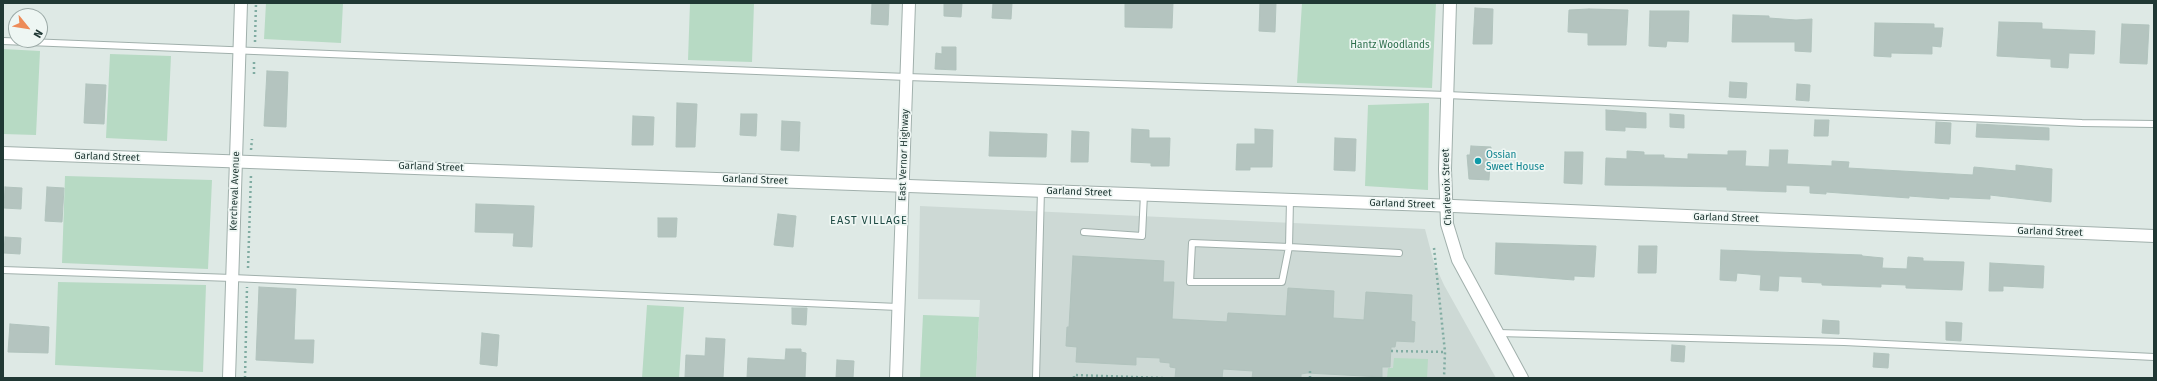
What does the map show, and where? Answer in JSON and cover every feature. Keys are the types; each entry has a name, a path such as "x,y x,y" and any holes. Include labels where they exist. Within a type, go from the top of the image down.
{"street":[{"name":"Kercheval Avenue","path":"229,378 241,3"},
{"name":"East Vernor Highway","path":"896,378 909,3"},
{"name":"Charlevoix Street","path":"1450,3 1445,169 1447,224 1458,260 1522,378"},
{"name":"Garland Street","path":"3,153 1041,190 2154,236"}],"lane":[{"path":"3,41 907,78 1447,95 2082,123 2154,124"},
{"path":"1036,378 1041,190"},
{"path":"1084,232 1142,236 1144,194"},
{"path":"1290,200 1289,247 1282,282 1190,282 1192,243 1289,247 1399,253"},
{"path":"3,270 232,278 898,307"},
{"path":"1498,332 1844,342 2154,357"}],"path":[{"path":"253,80 256,3"},
{"path":"245,378 252,133"},
{"path":"1434,248 1445,352 1444,378"},
{"path":"1391,351 1445,352"},
{"path":"1310,370 1310,378"},
{"path":"1074,378 1074,375 1163,378"}],"shaded area":[{"path":"920,206 1425,229 1434,263 1444,285 1496,378 976,378 980,300 918,299"}],"green space":[{"path":"266,3 343,3 341,43 264,39"},
{"path":"690,3 754,3 752,62 688,60"},
{"name":"Hantz Woodlands","path":"1302,3 1436,3 1432,88 1297,83"},
{"path":"3,49 40,51 36,135 3,134"},
{"path":"110,54 171,56 167,141 106,138"},
{"path":"1429,103 1428,190 1365,186 1368,105"},
{"path":"65,176 212,180 208,269 62,263"},
{"path":"58,282 206,285 203,372 55,365"},
{"path":"647,305 684,307 679,378 642,378"},
{"path":"923,315 979,317 976,378 920,378"},
{"path":"1394,358 1428,359 1427,378 1387,378 1388,368 1393,368"}],"building":[{"path":"872,3 889,3 888,25 871,24"},
{"path":"944,3 962,3 961,17 944,16"},
{"path":"993,3 1012,3 1011,19 992,18"},
{"path":"1125,3 1173,3 1172,28 1125,27"},
{"path":"1260,3 1276,3 1275,32 1259,31"},
{"path":"1475,8 1493,9 1492,44 1473,44"},
{"path":"1569,10 1628,10 1626,45 1588,45 1588,33 1568,32"},
{"path":"1650,11 1689,11 1688,42 1667,41 1666,47 1649,46"},
{"path":"1733,15 1769,16 1769,18 1796,20 1812,19 1811,52 1795,51 1795,42 1732,42"},
{"path":"1999,22 2042,23 2042,29 2095,31 2094,54 2069,53 2068,68 2051,67 2051,59 1997,56"},
{"path":"1875,23 1934,24 1934,28 1943,28 1941,47 1932,46 1932,54 1891,53 1891,57 1874,56"},
{"path":"2122,24 2149,25 2147,64 2120,63"},
{"path":"942,47 956,47 956,70 935,69 936,53 942,54"},
{"path":"267,71 288,72 286,127 264,126"},
{"path":"1730,82 1747,83 1746,98 1729,97"},
{"path":"86,84 106,85 104,124 84,123"},
{"path":"1797,84 1810,85 1809,101 1796,100"},
{"path":"677,103 697,104 695,147 676,147"},
{"path":"1606,110 1646,113 1646,128 1625,127 1625,131 1606,130"},
{"path":"741,114 757,114 756,136 740,135"},
{"path":"1670,114 1684,115 1684,128 1670,127"},
{"path":"633,116 654,117 653,145 632,145"},
{"path":"1815,120 1829,120 1828,136 1814,136"},
{"path":"782,121 800,122 799,151 781,150"},
{"path":"1936,122 1951,123 1950,144 1935,143"},
{"path":"1977,124 2049,128 2049,140 1976,137"},
{"path":"1132,129 1149,130 1149,138 1170,138 1169,166 1151,166 1151,163 1131,162"},
{"path":"1255,129 1273,130 1272,167 1250,167 1250,170 1236,170 1237,144 1255,144"},
{"path":"1072,131 1089,132 1088,162 1071,162"},
{"path":"990,132 1047,134 1046,157 989,156"},
{"path":"1335,138 1356,139 1355,171 1334,170"},
{"name":"Ossian Sweet House","path":"1471,146 1491,147 1489,180 1469,179 1467,155 1470,155"},
{"path":"1770,150 1788,150 1787,164 1832,166 1832,161 1849,162 1848,168 1973,175 1974,167 2016,171 2016,165 2052,169 2051,202 1990,195 1990,199 1949,197 1949,199 1909,196 1909,198 1826,192 1826,194 1810,193 1810,186 1786,185 1786,192 1727,190 1727,187 1605,185 1606,158 1627,159 1627,151 1644,152 1644,155 1664,155 1664,158 1688,159 1688,154 1728,155 1728,151 1746,151 1745,166 1769,167"},
{"path":"1565,152 1583,152 1582,184 1564,183"},
{"path":"5,187 22,188 21,209 4,208"},
{"path":"47,187 64,188 62,222 45,221"},
{"path":"476,204 534,206 532,247 513,246 514,233 475,232"},
{"path":"778,214 796,216 793,247 774,245"},
{"path":"658,218 677,218 676,237 658,237"},
{"path":"5,237 21,238 20,254 4,253"},
{"path":"1496,243 1596,246 1594,277 1574,276 1574,280 1495,274"},
{"path":"1639,246 1657,246 1656,273 1638,273"},
{"path":"1721,250 1862,255 1883,258 1882,268 1907,269 1908,257 1923,258 1923,261 1964,262 1962,290 1906,288 1906,285 1881,284 1881,287 1822,285 1822,283 1802,282 1802,277 1779,276 1778,291 1760,290 1761,275 1737,273 1736,281 1720,280"},
{"path":"1073,256 1164,261 1163,282 1174,282 1172,319 1227,322 1228,313 1286,316 1288,288 1334,291 1333,318 1364,320 1366,292 1412,295 1411,321 1415,322 1414,342 1396,341 1395,347 1391,347 1390,367 1382,367 1382,377 1307,373 1301,374 1301,378 1252,378 1253,371 1223,369 1222,378 1175,378 1176,368 1170,367 1170,363 1160,362 1160,358 1136,357 1136,365 1076,362 1077,347 1066,346 1067,327 1069,327"},
{"path":"1990,263 2044,266 2043,288 2003,286 2003,291 1989,291"},
{"path":"259,287 296,289 294,340 314,340 313,363 256,360"},
{"path":"792,308 807,308 806,325 792,324"},
{"path":"1823,320 1839,321 1839,334 1822,333"},
{"path":"1946,322 1962,323 1961,341 1946,340"},
{"path":"10,324 49,327 48,353 8,352"},
{"path":"482,333 499,335 497,366 480,364"},
{"path":"706,338 725,339 723,378 685,377 686,355 705,356"},
{"path":"1672,345 1685,346 1684,362 1671,361"},
{"path":"786,349 801,349 801,352 806,353 805,378 747,378 748,358 785,360"},
{"path":"1874,353 1889,354 1888,368 1873,367"},
{"path":"837,360 854,361 853,378 836,378"}],"place":[{"name":"Ossian Sweet House","path":"1478,161"}],"district":[{"name":"EAST VILLAGE","path":"869,221"}]}
